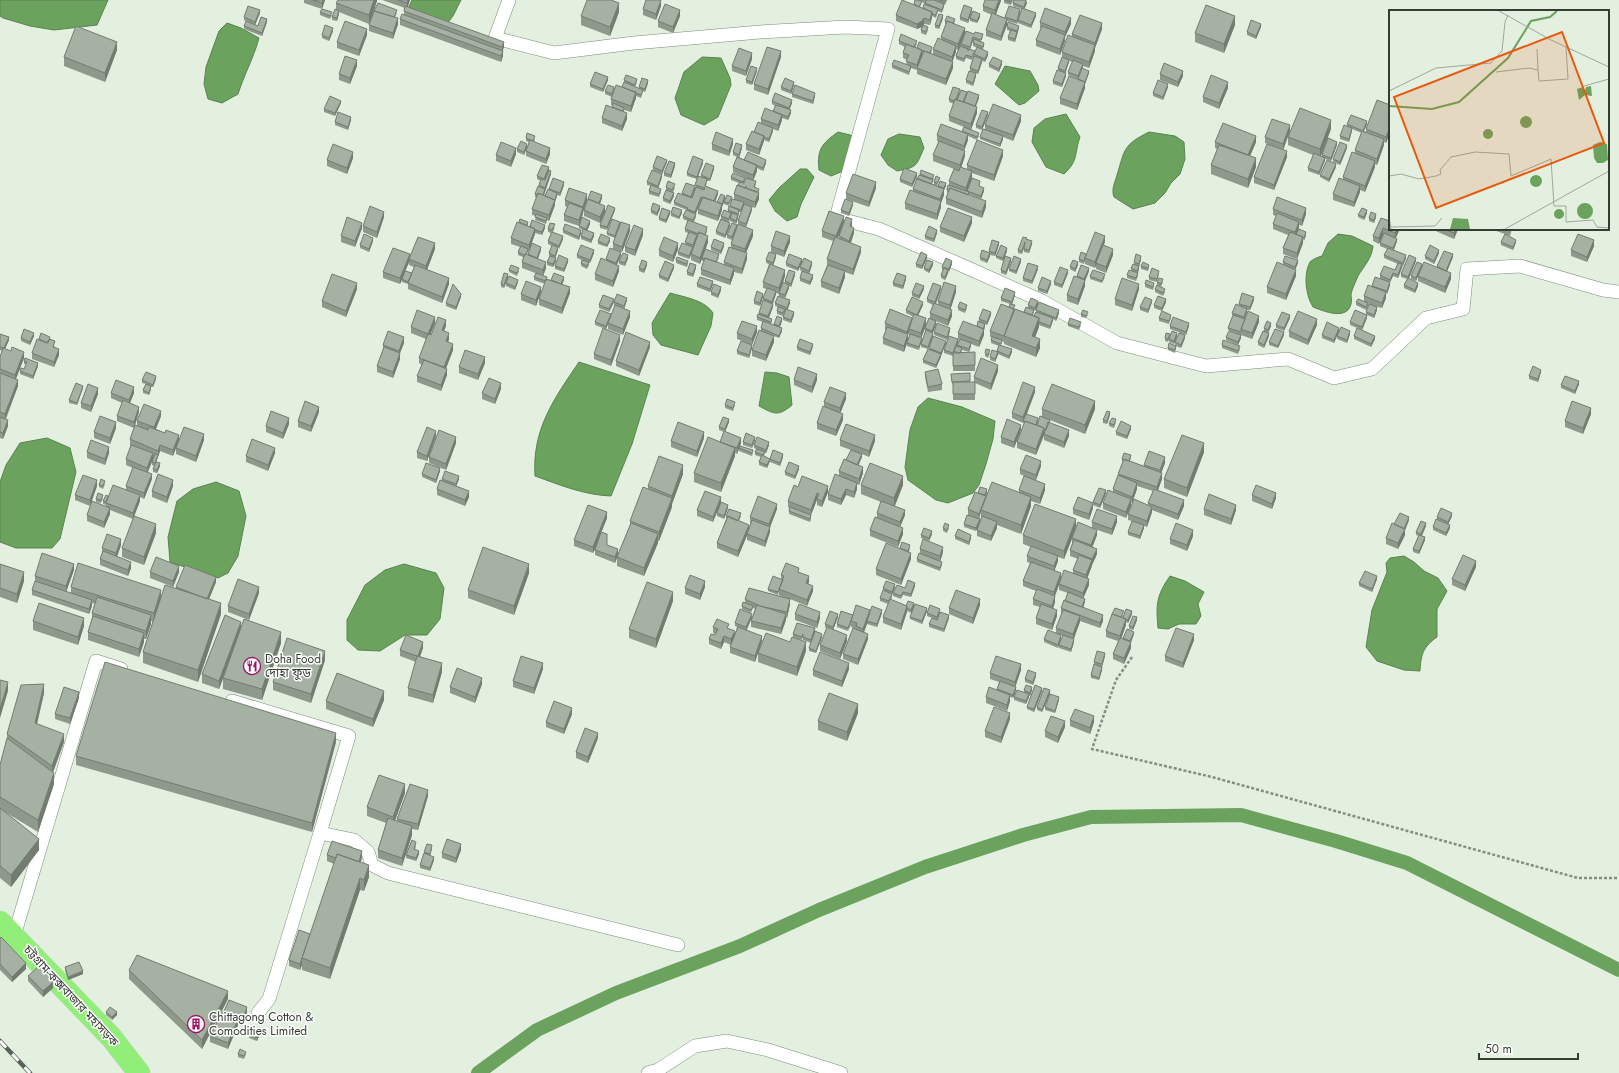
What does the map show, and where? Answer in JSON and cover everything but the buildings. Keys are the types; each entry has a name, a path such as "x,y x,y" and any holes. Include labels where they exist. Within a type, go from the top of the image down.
{"highway":[{"name":"চট্টগ্রাম-কক্সবাজার মহাসড়ক","path":"7,929 111,1037 139,1073"}],"street":[{"path":"509,0 495,38 554,53 634,43 760,32 845,27 888,29 836,218 879,228 1042,302 1117,343 1206,366 1288,359 1334,378 1372,369 1426,318 1463,309 1467,269 1520,266 1603,290 1619,292"},
{"path":"7,929 96,661 133,672"},
{"path":"223,699 349,736 269,999 258,1013"},
{"path":"320,833 354,840 368,852 372,865 388,873 678,945"},
{"path":"648,1073 658,1070 695,1046 727,1041 768,1050 841,1073"}],"path":[{"path":"1132,657 1116,680 1092,749 1220,779 1578,878 1619,878"}],"shaded area":[{"path":"0,0 108,0 97,25 54,30 30,26 3,18 0,16"},
{"path":"412,0 461,0 447,24 409,7"},
{"path":"227,23 241,28 259,38 238,94 222,103 208,99 204,84 206,67 219,31"},
{"path":"702,57 721,58 730,78 731,85 718,117 704,125 681,115 675,98 684,72"},
{"path":"1005,66 1030,71 1038,85 1039,91 1025,103 1019,105 995,84"},
{"path":"1066,114 1080,137 1074,161 1064,174 1046,167 1032,142 1034,128 1045,119"},
{"path":"838,132 854,136 848,169 831,176 819,170 819,157 821,148 824,144"},
{"path":"1149,132 1175,136 1184,142 1185,159 1180,174 1155,203 1133,209 1114,197 1114,186 1126,149 1134,141"},
{"path":"899,134 920,137 924,148 913,167 897,171 888,165 881,155 888,139"},
{"path":"800,169 807,169 814,177 801,204 797,217 787,221 775,211 769,200 779,188"},
{"path":"1338,234 1352,236 1373,246 1369,258 1353,287 1349,309 1345,312 1334,313 1313,307 1307,291 1306,279 1310,262 1322,256 1328,243"},
{"path":"670,293 700,302 713,313 711,326 698,355 661,345 653,335 652,323"},
{"path":"579,362 650,385 632,444 611,496 582,492 535,476 537,444 546,415"},
{"path":"765,372 777,373 789,377 792,405 779,413 769,411 759,406"},
{"path":"928,398 962,407 995,421 993,439 979,485 973,493 948,503 936,500 908,480 905,467 910,430 918,407"},
{"path":"47,438 70,448 76,472 60,539 52,548 16,548 0,542 0,482 6,465 20,443"},
{"path":"216,482 239,491 246,516 238,556 228,573 218,578 170,562 168,537 177,501 193,489"},
{"path":"1404,556 1424,571 1438,578 1447,591 1437,609 1437,637 1424,651 1420,671 1404,670 1377,661 1366,647 1372,610 1387,572 1386,563 1390,558"},
{"path":"404,564 436,573 444,588 440,619 427,635 405,635 380,651 358,650 347,640 347,620 365,585 385,570"},
{"path":"1170,576 1185,581 1204,592 1198,604 1201,616 1196,624 1179,624 1168,629 1158,628 1158,601 1162,589"}],"waterway":[{"path":"478,1073 537,1030 616,993 740,946 819,910 925,867 1023,835 1091,817 1241,815 1336,841 1407,863 1619,970"}],"railway":[{"path":"0,1041 30,1073"}],"place":[{"name":"Doha Food দোহা ফুড","path":"252,666"},
{"name":"Chittagong Cotton & Comodities Limited","path":"196,1024"}]}
